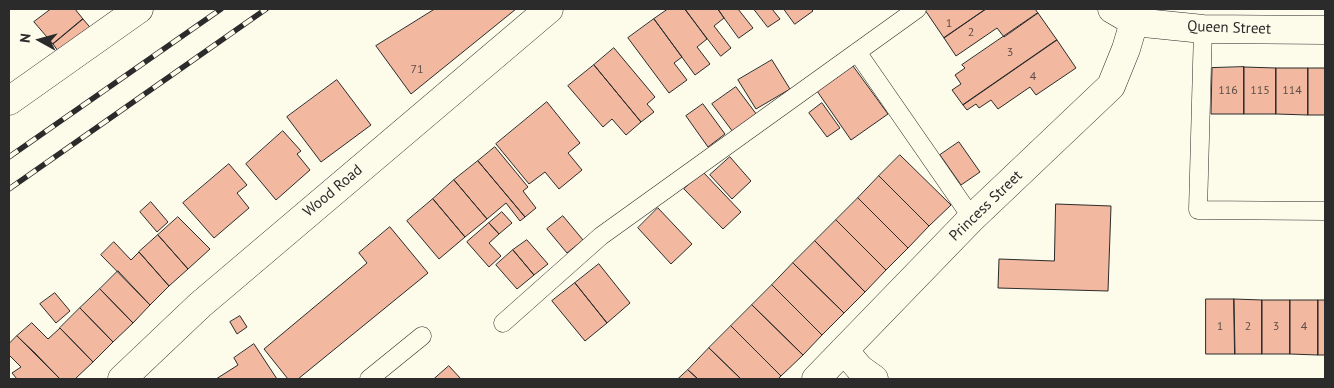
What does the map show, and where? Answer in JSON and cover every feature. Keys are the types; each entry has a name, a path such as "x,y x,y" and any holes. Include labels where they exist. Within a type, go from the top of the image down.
{"street":[{"path":"9,102 139,9"},
{"name":"Wood Road","path":"122,379 200,305 549,9"},
{"name":"Queen Street","path":"1123,15 1203,30 1325,30"},
{"name":"Princess Street","path":"816,379 972,218 1111,86 1126,49 1123,15"},
{"path":"844,350 860,369 874,379"}],"lane":[{"path":"503,323 601,236 918,9"},
{"path":"1203,30 1198,210 1325,211"},
{"path":"857,52 972,218"},
{"path":"368,379 422,336"}],"building":[{"path":"51,9 75,9 83,19 53,44 34,22"},
{"path":"435,9 516,9 411,94 376,46"},
{"path":"668,9 685,9 707,39 697,47 710,64 695,75 654,19"},
{"path":"685,9 718,9 724,18 714,26 731,48 721,56"},
{"path":"718,9 738,9 753,28 739,38"},
{"path":"754,9 772,9 780,19 768,27"},
{"path":"784,9 811,9 813,11 795,24"},
{"path":"986,9 944,38 925,10"},
{"path":"986,9 1035,9 1038,13 1004,37 997,28 956,56 944,38"},
{"path":"1038,13 1057,40 963,105 952,90 961,84 955,75 965,68 962,65"},
{"path":"83,19 94,32 63,58 53,44"},
{"path":"654,19 682,57 674,63 687,80 669,93 628,38"},
{"path":"1057,40 1076,68 1036,95 1030,87 998,109 991,100 979,108 976,104 967,110 963,105"},
{"path":"614,48 655,97 647,104 654,112 641,122 594,65"},
{"path":"772,60 790,89 756,109 738,80"},
{"path":"594,65 641,122 626,135 612,119 603,127 568,86"},
{"path":"853,66 888,114 851,140 817,91"},
{"path":"1244,67 1276,68 1276,114 1244,114"},
{"path":"1244,67 1244,114 1211,114 1212,68"},
{"path":"1276,68 1308,68 1308,115 1276,114"},
{"path":"1308,68 1325,68 1325,115 1308,115"},
{"path":"337,80 371,125 321,162 287,117"},
{"path":"736,87 757,115 733,132 712,104"},
{"path":"547,102 580,143 568,153 582,170 559,189 545,172 529,184 496,144"},
{"path":"822,103 840,128 827,137 809,113"},
{"path":"703,104 725,134 708,147 686,116"},
{"path":"283,131 301,151 297,154 310,170 276,200 246,164"},
{"path":"959,142 980,172 961,185 940,155"},
{"path":"495,147 528,187 523,191 536,208 525,217 478,161"},
{"path":"900,155 951,205 929,226 879,176"},
{"path":"730,157 751,181 732,199 710,175"},
{"path":"478,161 525,217 520,221 506,203 487,219 454,180"},
{"path":"229,164 247,185 237,193 249,208 214,238 183,203"},
{"path":"703,172 741,212 723,229 684,189"},
{"path":"879,176 929,226 908,248 858,198"},
{"path":"454,180 487,219 465,237 433,199"},
{"path":"858,198 908,248 886,270 836,220"},
{"path":"433,199 465,237 439,259 407,221"},
{"path":"151,202 168,222 157,232 140,212"},
{"path":"1056,204 1111,206 1108,291 998,288 999,259 1054,261"},
{"path":"658,208 692,244 671,264 638,228"},
{"path":"502,212 512,223 499,234 489,223"},
{"path":"563,216 583,240 567,253 547,229"},
{"path":"178,217 210,249 188,269 158,235"},
{"path":"836,220 886,270 865,292 815,241"},
{"path":"489,223 499,234 489,243 501,256 489,267 467,242"},
{"path":"390,227 428,273 298,379 288,379 264,349 367,263 359,253"},
{"path":"158,235 188,269 169,286 139,252"},
{"path":"527,240 548,264 534,275 513,250"},
{"path":"815,241 865,292 844,313 793,263"},
{"path":"114,242 131,260 139,252 169,286 150,305 101,255"},
{"path":"513,250 534,275 517,289 496,265"},
{"path":"793,263 844,313 822,335 772,285"},
{"path":"599,264 630,303 607,323 575,283"},
{"path":"118,271 150,305 133,323 100,289"},
{"path":"575,283 607,323 585,341 552,301"},
{"path":"772,285 822,335 803,355 752,305"},
{"path":"100,289 133,323 113,342 80,308"},
{"path":"55,293 70,311 56,323 40,304"},
{"path":"1206,299 1234,299 1235,354 1206,354"},
{"path":"1234,299 1262,300 1262,354 1235,354"},
{"path":"1262,300 1290,300 1290,354 1262,354"},
{"path":"1290,300 1318,300 1318,355 1290,354"},
{"path":"1318,300 1325,300 1325,355 1318,355"},
{"path":"752,305 803,355 781,376 731,326"},
{"path":"80,308 113,342 93,362 60,328"},
{"path":"240,316 247,327 237,334 230,322"},
{"path":"32,323 48,339 60,328 93,362 75,379 60,379 17,336"},
{"path":"731,326 781,376 778,379 741,379 709,348"},
{"path":"17,336 60,379 17,379 12,373 21,367 9,355 9,344"},
{"path":"254,344 277,379 216,379 238,365 234,358"},
{"path":"709,348 741,379 698,379 688,370"},
{"path":"449,366 461,379 434,379"},
{"path":"688,370 698,379 678,379"}],"railway":[{"path":"9,157 221,9"},
{"path":"9,189 266,9"}]}
